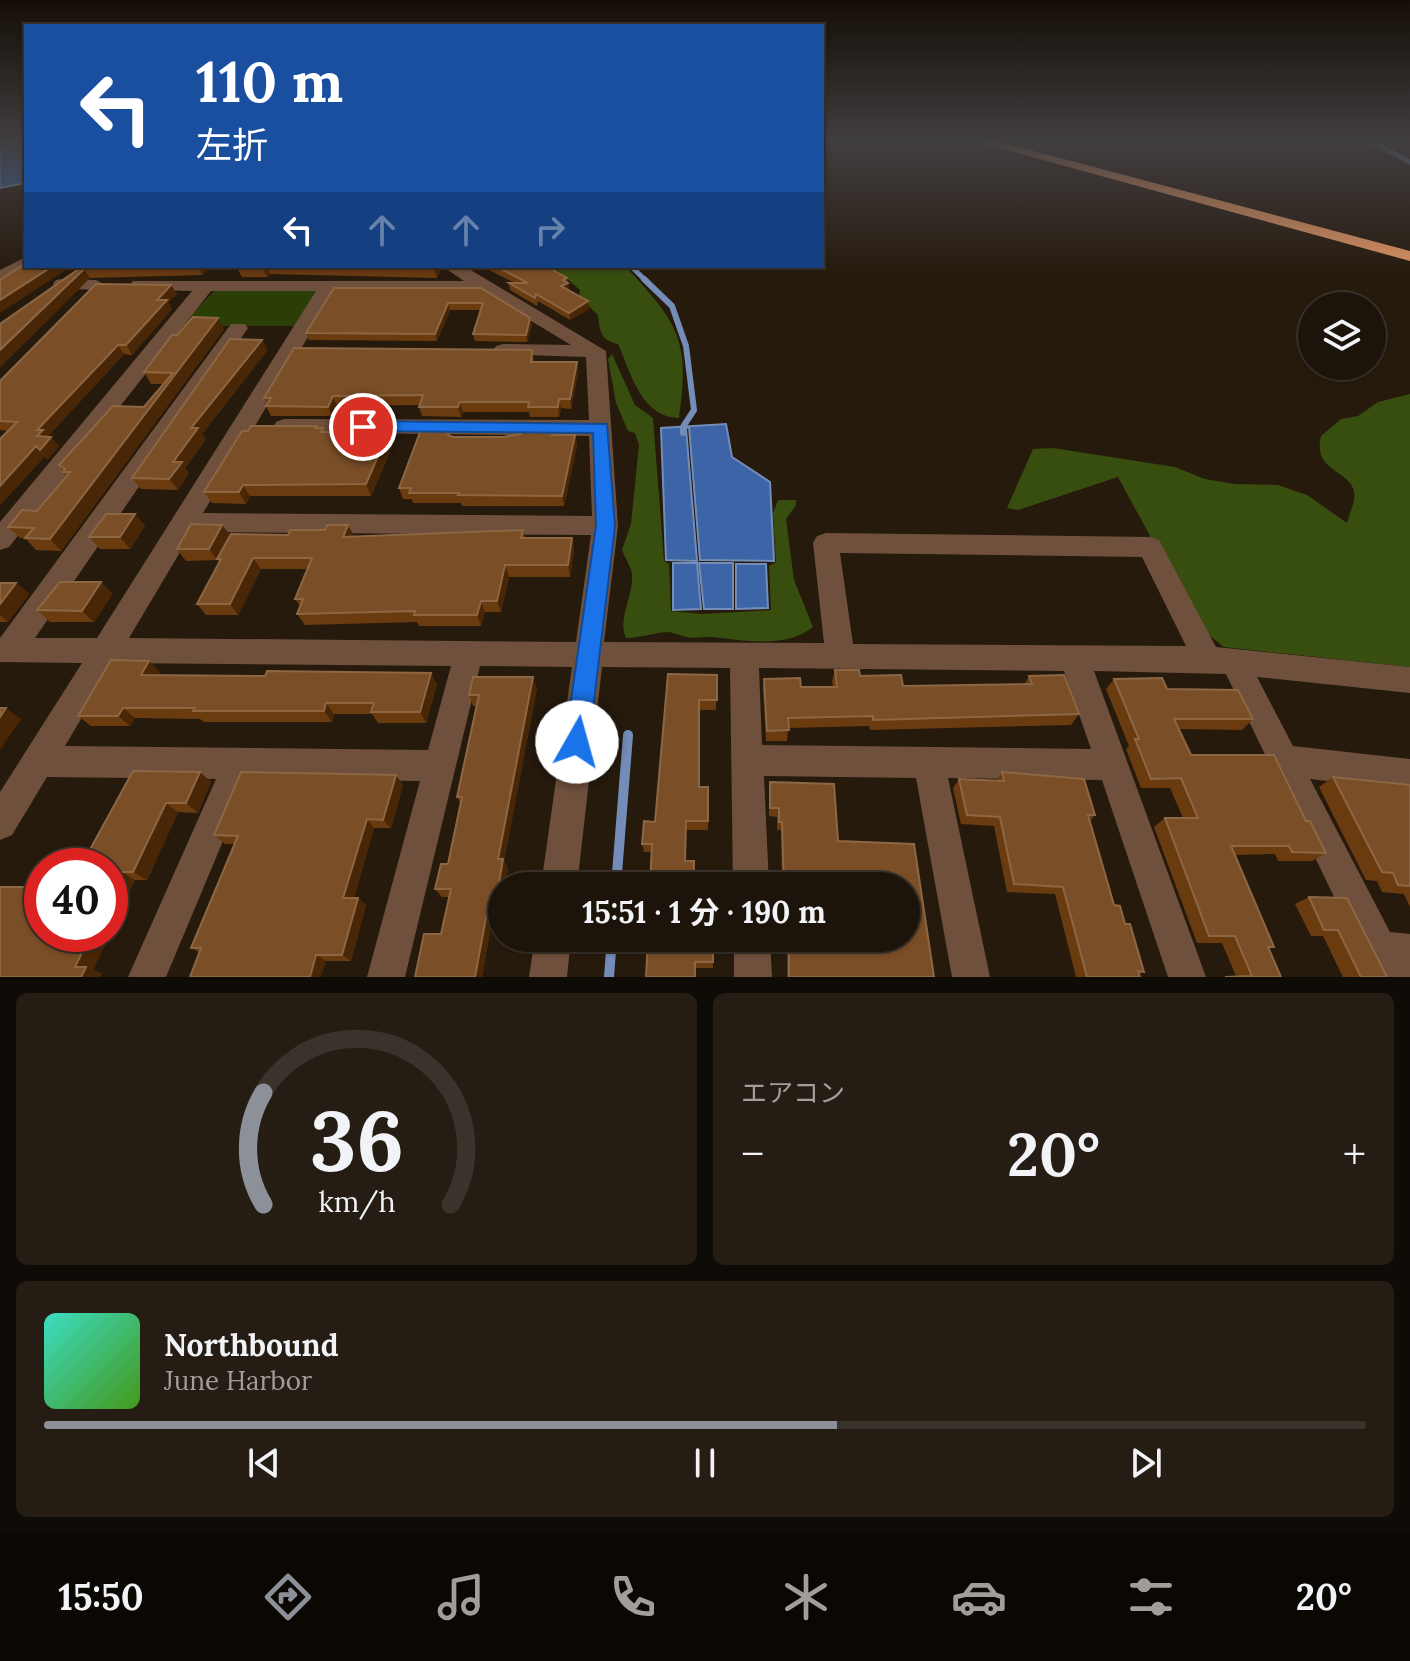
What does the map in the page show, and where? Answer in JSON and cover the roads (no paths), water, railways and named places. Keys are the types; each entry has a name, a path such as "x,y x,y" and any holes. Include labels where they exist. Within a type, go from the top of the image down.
{"highway":[{"path":"1155,188 1410,256"}],"street":[{"path":"0,278 24,263"},
{"path":"86,268 56,288 96,285 485,287"},
{"path":"454,268 596,351"},
{"path":"75,306 96,285"},
{"path":"0,540 206,285"},
{"path":"0,823 244,426 299,349 329,286"},
{"path":"5,650 238,328"},
{"path":"490,350 596,351"},
{"path":"561,872 605,526 596,351"},
{"path":"244,426 601,428"},
{"path":"185,522 605,526"},
{"path":"840,657 826,543 1150,547 1283,760 1394,960"},
{"path":"5,650 1220,660 1410,680"},
{"path":"386,977 469,653"},
{"path":"744,656 751,872"},
{"path":"1075,659 1187,977"},
{"path":"748,760 1111,765"},
{"path":"1283,760 1410,775"},
{"path":"38,761 439,766"},
{"path":"929,762 971,977"},
{"path":"147,977 239,764"},
{"path":"548,977 551,952"},
{"path":"752,952 753,977"}],"water":[{"path":"726,424 732,457 770,482 774,561 700,560 689,427 686,428 697,561 666,560 661,428"},
{"path":"673,563 697,563 701,609 673,610"},
{"path":"699,563 733,563 733,609 704,609"},
{"path":"736,564 766,564 768,608 736,609"}],"waterway":[{"path":"633,268 644,279"},
{"path":"644,279 672,306 686,346 694,410 683,427 683,433"},
{"path":"617,872 628,735"},
{"path":"609,977 611,952"}]}
